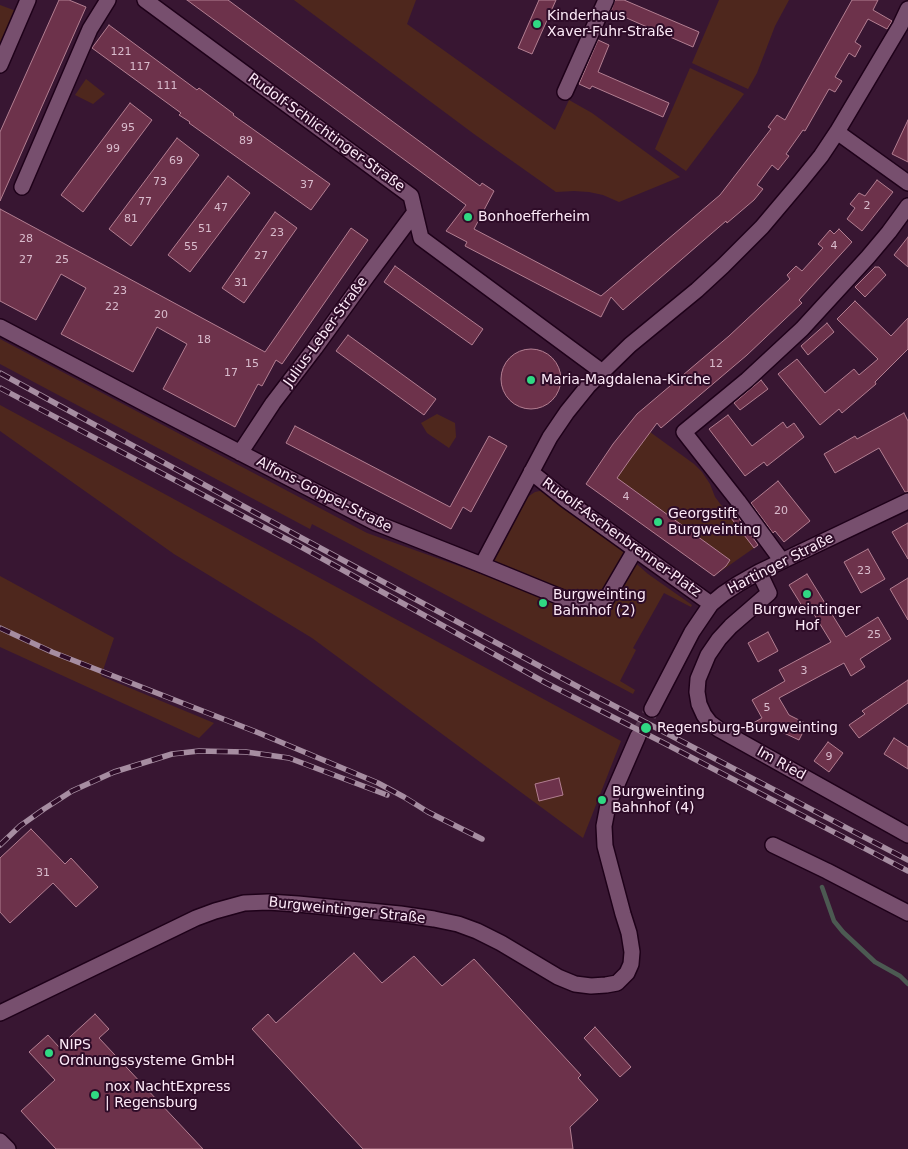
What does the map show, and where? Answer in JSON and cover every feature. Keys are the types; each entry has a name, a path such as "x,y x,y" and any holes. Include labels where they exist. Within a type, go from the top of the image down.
{"street":[{"path":"0,65 28,0"},
{"path":"22,187 90,29 108,0"},
{"name":"Rudolf-Schlichtinger-Straße","path":"145,0 411,196 421,238 602,371"},
{"path":"565,92 606,0"},
{"path":"482,564 550,437 588,386 630,345 697,290 762,227 800,182 837,132 908,10"},
{"path":"837,132 908,183"},
{"path":"782,561 684,432 747,380 802,329 868,257 908,206"},
{"name":"Julius-Leber-Straße","path":"240,453 364,279 415,212"},
{"name":"Alfons-Goppel-Straße","path":"0,327 376,523 482,564 580,606 595,606 607,598 635,550"},
{"name":"Rudolf-Aschenbrenner-Platz","path":"530,472 711,604"},
{"name":"Hartinger Straße","path":"652,709 692,632 711,604 738,584 759,572 908,501"},
{"name":"Im Ried","path":"759,572 769,593 719,640 708,655 698,679 697,692 699,704 704,715 710,723 720,730 908,835"},
{"name":"Burgweintinger Straße","path":"0,1013 196,918 244,903 308,904 400,914 458,924 501,943 558,977 575,984 591,986 617,983 627,973 632,959 632,952 629,933 606,846 604,826 608,805 638,736"},
{"path":"773,845 908,913"},
{"path":"0,1141 8,1149"}],"shaded area":[{"path":"294,0 416,0 407,24 555,130 569,100 592,113 680,177 619,202 603,195 589,192 556,192 474,134"},
{"path":"719,0 789,0 775,26 757,73 748,89 692,63"},
{"path":"0,5 16,11 0,49"},
{"path":"690,68 744,94 686,171 655,149"},
{"path":"86,79 105,94 93,104 75,95"},
{"path":"0,339 367,533 484,575 526,498 535,492 546,493 613,543 648,574 692,605 691,607 664,593 633,648 636,650 620,681 635,690 633,694 312,524 310,529 0,364"},
{"path":"0,405 621,741 583,838 312,638 174,554 0,431"},
{"path":"437,414 455,423 456,437 449,448 427,433 421,423"},
{"path":"650,432 702,472 710,484 715,497 754,548 714,576 730,560 617,478"},
{"path":"0,576 114,638 101,676 214,723 199,738 0,647"}],"building":[{"path":"59,0 69,0 86,7 0,201 0,132"},
{"path":"187,0 228,0 480,186 482,183 494,191 474,229 601,296 720,195 771,129 768,127 777,115 785,120 852,0 878,0 873,10 892,21 887,29 868,19 855,42 861,46 855,57 849,53 835,77 842,81 835,92 829,89 805,131 803,130 786,154 789,156 778,170 772,165 757,185 763,189 754,200 727,223 726,221 623,310 611,297 601,317 465,246 467,242 446,231 466,205"},
{"name":"Kinderhaus Xaver-Fuhr-Straße","path":"539,0 556,0 532,54 518,48"},
{"path":"615,0 624,0 699,32 693,47 622,16 621,19 610,14"},
{"path":"109,25 330,184 311,210 189,123 179,115 181,113 92,48"},
{"path":"598,40 609,45 598,72 669,103 663,117 592,86 590,89 579,84"},
{"path":"130,103 152,120 83,212 61,195"},
{"path":"908,120 908,162 892,154"},
{"path":"177,138 199,155 131,246 109,229"},
{"path":"228,176 250,193 190,272 168,255"},
{"path":"877,180 893,192 862,231 847,219 855,208 850,204 859,193 865,196"},
{"path":"0,209 265,352 351,228 368,240 282,364 276,360 262,386 258,384 235,427 163,389 187,344 157,327 133,372 61,334 86,288 61,274 36,320 0,301"},
{"path":"275,212 297,228 244,303 222,288"},
{"path":"839,229 852,242 799,300 802,303 747,355 661,428 657,423 617,478 730,560 714,576 586,484 613,444 637,414 729,336 790,279 787,275 796,266 802,271 823,248 818,244 830,230 834,234"},
{"path":"908,237 908,267 894,255"},
{"path":"395,266 483,329 472,345 384,282"},
{"path":"875,267 879,267 886,275 865,297 855,287"},
{"path":"855,301 891,336 908,318 908,349 875,382 876,384 842,413 839,409 820,425 778,374 797,359 825,393 854,369 859,375 878,359 837,319"},
{"path":"827,323 834,332 808,355 801,346"},
{"path":"348,335 436,399 424,415 336,351"},
{"name":"Maria-Magdalena-Kirche","path":"531,349 547,354 552,358 556,363 561,379 556,395 552,400 547,404 531,409 515,404 510,400 506,395 501,379 506,363 510,358 515,354"},
{"path":"761,380 768,389 740,410 734,403"},
{"path":"904,413 908,421 908,492 905,492 879,448 835,473 824,454 855,436 857,439"},
{"path":"728,415 752,446 783,422 787,428 794,423 804,437 767,466 764,462 745,476 709,429"},
{"path":"295,426 450,507 489,436 507,446 471,512 463,507 451,529 286,443"},
{"path":"778,481 810,521 784,542 775,531 773,533 751,503"},
{"path":"736,514 758,545 754,548 731,518"},
{"path":"908,523 908,559 892,532"},
{"path":"868,549 885,579 861,593 844,562"},
{"path":"807,574 846,637 878,617 891,639 860,659 865,667 851,676 844,663 779,698 789,715 807,724 799,740 771,727 762,732 748,726 762,718 752,700 785,681 779,670 831,642 812,611 807,614 789,585"},
{"path":"908,578 908,620 890,589"},
{"path":"768,632 778,651 758,662 748,643"},
{"path":"908,680 908,703 859,738 849,725 865,714 862,711"},
{"path":"894,738 908,747 908,769 884,754"},
{"path":"828,742 843,753 829,772 814,761"},
{"path":"559,778 563,795 539,801 535,784"},
{"path":"31,829 65,864 71,858 98,887 76,907 53,883 10,923 0,912 0,858"},
{"path":"354,953 382,983 414,956 442,986 474,959 581,1075 578,1078 598,1100 570,1127 573,1149 363,1149 252,1029 268,1014 276,1023"},
{"name":"nox NachtExpress | Regensburg","path":"95,1014 109,1029 99,1038 203,1149 56,1149 21,1111 55,1080 29,1052 48,1035 59,1047"},
{"path":"595,1027 631,1067 620,1077 584,1038"}],"waterway":[{"path":"822,887 834,921 843,932 875,962 900,976 908,984"}],"tunnel":[{"path":"638,736 652,709"}],"railway":[{"path":"0,373 584,690 908,860"},
{"path":"0,388 296,544 546,683 908,871"},
{"path":"0,628 52,652 259,733 378,783 428,812 482,839"},
{"path":"0,845 20,826 72,791 114,772 172,754 199,751 246,752 289,758 387,795"}],"place":[{"name":"Kinderhaus Xaver-Fuhr-Straße","path":"537,24"},
{"name":"Bonhoefferheim","path":"468,217"},
{"name":"Maria-Magdalena-Kirche","path":"531,380"},
{"name":"Georgstift Burgweinting","path":"658,522"},
{"name":"Burgweintinger Hof","path":"807,594"},
{"name":"Burgweinting Bahnhof (2)","path":"543,603"},
{"name":"Regensburg-Burgweinting","path":"646,728"},
{"name":"Burgweinting Bahnhof (4)","path":"602,800"},
{"name":"NIPS Ordnungssysteme GmbH","path":"49,1053"},
{"name":"nox NachtExpress | Regensburg","path":"95,1095"}]}
